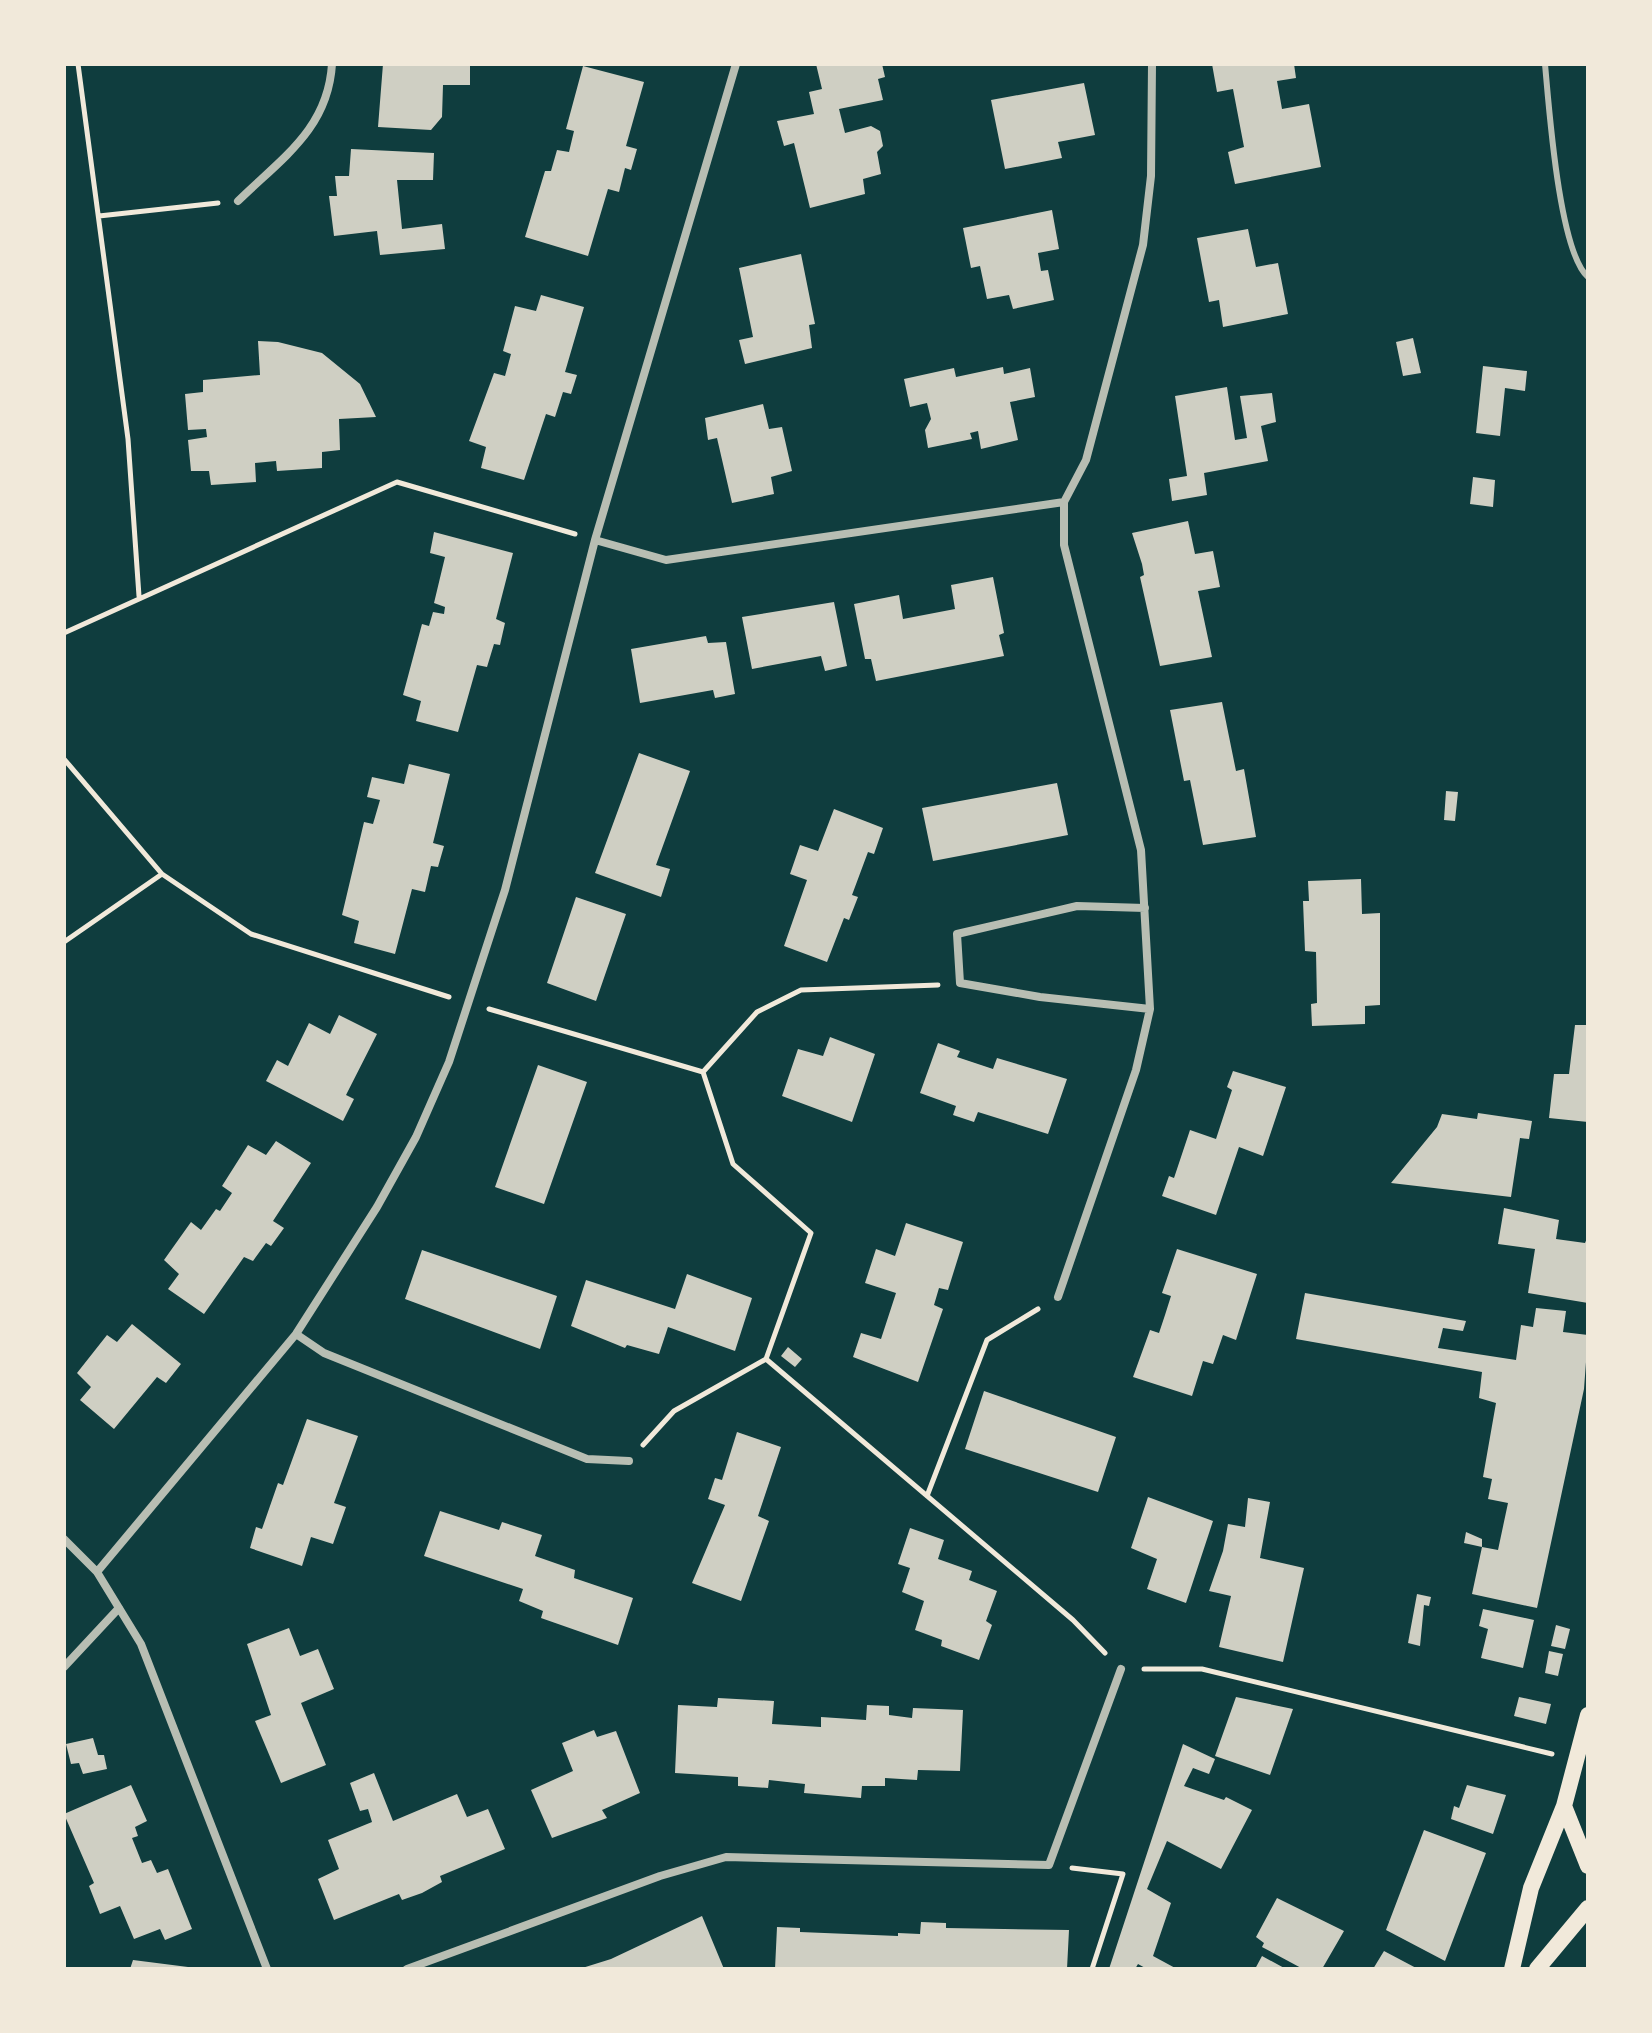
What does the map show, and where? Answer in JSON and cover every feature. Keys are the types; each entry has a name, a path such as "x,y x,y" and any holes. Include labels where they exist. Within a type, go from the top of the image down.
{"main road":[{"path":"1512,1969 1531,1888 1564,1806 1588,1715"},
{"path":"1564,1806 1588,1866"},
{"path":"1537,1969 1588,1908"}],"street":[{"path":"238,201 315,124 328,100 332,64"},
{"path":"97,1572 296,1334 377,1207 416,1137 449,1062 505,890 595,540 736,64"},
{"path":"1058,1297 1136,1070 1150,1009 1141,850 1064,545 1064,502 1086,460 1143,245 1151,176 1152,64"},
{"path":"595,540 666,560 1064,502"},
{"path":"1145,908 1077,906 957,934 960,983 1040,997 1150,1009"},
{"path":"296,1334 324,1353 587,1459 629,1461"},
{"path":"64,1539 97,1572 141,1644 267,1969"},
{"path":"64,1667 119,1608"},
{"path":"407,1969 660,1876 726,1857 1049,1865 1121,1669"}],"lane":[{"path":"1545,64 1564,211 1578,268 1588,277"}],"path":[{"path":"78,64 128,439 139,596"},
{"path":"99,216 238,201"},
{"path":"64,633 139,596 397,482 595,540"},
{"path":"64,759 162,874 251,934 468,1003 703,1072"},
{"path":"64,942 162,874"},
{"path":"703,1072 757,1012 801,990 960,983"},
{"path":"629,1461 674,1411 766,1359 811,1233 733,1164 703,1072"},
{"path":"927,1496 987,1340 1058,1297"},
{"path":"766,1359 1073,1620 1121,1669 1202,1669 1576,1760"},
{"path":"1049,1865 1123,1874 1092,1969"}],"building":[{"path":"383,64 470,64 470,85 443,85 442,117 431,130 378,127"},
{"path":"816,64 882,64 885,77 878,79 883,100 839,109 845,133 871,126 880,131 883,146 877,152 881,174 863,179 865,194 810,208 794,143 784,146 777,121 814,114 809,92 822,89"},
{"path":"1212,64 1294,64 1296,78 1277,81 1282,109 1309,104 1321,167 1235,184 1228,152 1244,147 1233,89 1217,92"},
{"path":"583,66 644,82 626,146 637,149 631,170 625,168 619,192 608,189 588,256 525,237 545,171 551,171 557,150 569,152 574,131 566,129"},
{"path":"1084,83 1095,135 1058,142 1062,158 1005,169 991,100"},
{"path":"351,149 434,153 433,180 397,180 402,229 442,224 445,249 380,255 377,231 334,236 329,196 337,196 335,176 349,176"},
{"path":"1052,210 1059,249 1038,253 1041,271 1048,270 1054,300 1013,309 1009,295 987,299 980,266 971,268 963,228"},
{"path":"1248,229 1256,267 1278,263 1288,314 1223,327 1219,300 1209,302 1197,238"},
{"path":"801,254 815,324 809,325 812,348 745,364 739,340 753,337 739,268"},
{"path":"541,295 584,307 565,372 577,375 571,394 563,392 555,417 546,414 524,480 481,468 486,447 469,441 494,373 505,376 511,354 503,351 515,306 536,311"},
{"path":"1413,338 1421,373 1403,376 1396,342"},
{"path":"258,341 278,342 322,353 360,384 376,417 339,419 340,450 322,452 322,468 277,471 276,461 255,463 256,482 211,485 209,471 191,471 188,440 207,437 206,429 188,430 185,394 203,392 203,380 260,375"},
{"path":"1483,366 1527,371 1525,391 1505,388 1500,436 1476,433"},
{"path":"1003,367 1004,374 1030,368 1035,397 1010,402 1018,440 981,449 978,431 970,433 972,439 928,448 925,430 931,419 927,403 910,407 904,379 954,368 956,377"},
{"path":"1227,387 1235,440 1247,438 1240,396 1272,393 1276,422 1261,426 1268,461 1204,473 1207,495 1172,501 1169,479 1187,476 1175,396"},
{"path":"763,404 769,429 782,427 792,471 771,477 774,494 732,503 717,438 708,440 705,418"},
{"path":"1473,477 1495,480 1493,507 1470,504"},
{"path":"1188,521 1195,554 1213,551 1220,587 1198,591 1212,657 1160,666 1140,577 1144,575 1142,564 1132,533"},
{"path":"434,532 513,553 496,619 505,623 500,645 494,644 487,667 477,665 458,732 416,721 421,701 403,695 422,624 429,626 433,612 444,614 445,607 434,603 445,557 430,553"},
{"path":"993,577 1004,633 999,635 1004,656 876,681 871,659 865,659 854,604 899,595 903,619 955,609 951,585"},
{"path":"834,602 847,666 825,671 821,656 752,669 742,617"},
{"path":"706,636 708,643 726,642 735,694 715,698 713,690 640,703 631,649"},
{"path":"1222,702 1236,771 1244,769 1256,837 1203,845 1190,780 1184,781 1170,710"},
{"path":"639,753 690,771 656,865 670,869 661,897 595,873"},
{"path":"409,764 450,774 433,843 444,846 438,867 431,866 425,892 412,889 395,954 354,943 359,921 342,915 364,822 373,824 380,800 367,797 372,777 404,784"},
{"path":"1057,783 1068,835 933,861 922,808"},
{"path":"1446,791 1458,792 1455,821 1444,820"},
{"path":"834,809 883,828 874,854 868,852 852,895 858,897 849,920 844,918 827,962 784,946 807,880 790,874 800,845 818,851"},
{"path":"1361,879 1362,914 1380,913 1380,1005 1365,1006 1365,1024 1312,1026 1311,1004 1317,1003 1316,952 1305,951 1303,901 1309,901 1308,881"},
{"path":"576,897 626,914 596,1001 547,983"},
{"path":"339,1015 377,1034 346,1095 354,1099 343,1121 266,1081 277,1060 288,1066 309,1023 330,1034"},
{"path":"1575,1025 1588,1025 1588,1122 1549,1118 1554,1074 1569,1074"},
{"path":"830,1037 875,1054 852,1122 782,1096 798,1049 823,1056"},
{"path":"938,1043 960,1051 957,1057 993,1069 997,1058 1067,1079 1048,1134 978,1112 974,1122 953,1115 956,1106 920,1093"},
{"path":"538,1065 587,1082 544,1204 495,1187"},
{"path":"1233,1071 1286,1087 1263,1156 1239,1147 1216,1215 1162,1196 1169,1176 1174,1178 1190,1130 1216,1139 1232,1090 1227,1087"},
{"path":"1478,1113 1532,1121 1529,1139 1520,1138 1511,1197 1391,1183 1437,1127 1442,1114 1477,1119"},
{"path":"276,1141 311,1163 273,1221 284,1228 271,1246 266,1243 253,1261 244,1257 204,1314 168,1289 179,1274 164,1260 191,1222 201,1230 216,1209 220,1211 232,1193 222,1186 248,1145 266,1155"},
{"path":"1504,1208 1559,1220 1556,1239 1585,1243 1588,1236 1588,1303 1528,1293 1535,1249 1498,1244"},
{"path":"906,1223 963,1242 948,1290 939,1288 934,1305 943,1309 918,1382 853,1357 861,1333 881,1339 896,1293 865,1283 876,1249 895,1256"},
{"path":"1177,1249 1257,1274 1236,1340 1223,1335 1213,1364 1203,1361 1192,1396 1133,1377 1150,1330 1159,1333 1171,1296 1162,1293"},
{"path":"422,1250 557,1296 540,1349 405,1299"},
{"path":"687,1274 752,1298 735,1351 668,1327 659,1354 627,1345 625,1348 571,1326 586,1280 675,1309"},
{"path":"1305,1293 1466,1321 1463,1331 1443,1328 1438,1348 1516,1360 1521,1325 1533,1327 1536,1308 1566,1311 1563,1332 1588,1335 1584,1389 1537,1608 1472,1594 1482,1547 1498,1550 1508,1503 1488,1499 1492,1479 1483,1477 1496,1403 1479,1398 1482,1372 1296,1339"},
{"path":"132,1324 181,1364 166,1383 157,1377 114,1429 80,1400 91,1387 77,1373 107,1335 117,1342"},
{"path":"788,1347 802,1359 795,1367 781,1356"},
{"path":"984,1391 1116,1437 1098,1492 965,1449"},
{"path":"307,1419 358,1436 334,1503 346,1507 333,1544 311,1537 302,1566 250,1548 256,1527 262,1529 278,1483 283,1485"},
{"path":"737,1432 781,1447 758,1516 769,1521 741,1601 692,1583 725,1505 708,1499 715,1478 722,1480"},
{"path":"1148,1497 1213,1521 1186,1603 1147,1589 1157,1559 1131,1548"},
{"path":"1248,1498 1270,1502 1260,1558 1304,1568 1283,1662 1219,1647 1231,1596 1209,1591 1223,1551 1228,1524 1245,1527"},
{"path":"440,1511 499,1530 502,1522 542,1535 535,1556 575,1570 574,1578 633,1598 618,1645 541,1618 543,1611 519,1601 523,1589 424,1556"},
{"path":"910,1528 944,1540 938,1559 972,1571 969,1580 997,1591 986,1621 992,1625 979,1660 941,1646 942,1640 915,1630 924,1601 902,1592 910,1568 898,1564"},
{"path":"1466,1532 1482,1539 1482,1547 1464,1543"},
{"path":"1417,1594 1431,1597 1429,1606 1424,1605 1420,1646 1408,1643"},
{"path":"1483,1609 1534,1620 1523,1668 1481,1658 1488,1629 1479,1626"},
{"path":"1556,1625 1570,1629 1565,1649 1551,1646"},
{"path":"289,1628 300,1656 318,1649 334,1689 301,1703 326,1765 281,1783 255,1721 271,1715 247,1644"},
{"path":"1549,1651 1563,1654 1558,1676 1545,1673"},
{"path":"1236,1697 1293,1709 1270,1775 1215,1756"},
{"path":"1519,1697 1551,1704 1546,1724 1514,1716"},
{"path":"718,1698 774,1701 772,1724 821,1727 821,1717 866,1720 867,1705 889,1706 889,1715 912,1718 913,1708 963,1710 960,1771 918,1770 917,1780 885,1778 885,1786 862,1786 861,1798 804,1793 805,1784 769,1780 768,1788 738,1786 738,1777 675,1773 678,1705 717,1707"},
{"path":"594,1730 597,1737 616,1731 640,1793 602,1810 607,1818 552,1838 531,1790 573,1771 562,1743"},
{"path":"93,1738 98,1755 104,1755 107,1769 83,1774 79,1763 71,1764 66,1744"},
{"path":"1183,1744 1215,1759 1209,1774 1193,1768 1184,1786 1224,1800 1226,1797 1252,1810 1221,1869 1167,1841 1147,1889 1171,1903 1153,1956 1177,1969 1147,1969 1138,1964 1135,1969 1109,1969"},
{"path":"374,1773 393,1821 457,1794 467,1817 488,1809 505,1849 440,1876 442,1882 422,1893 402,1900 399,1894 334,1920 318,1879 339,1869 328,1840 372,1822 368,1809 360,1811 350,1783"},
{"path":"131,1785 147,1821 135,1827 138,1836 132,1838 142,1863 151,1860 157,1873 168,1869 192,1929 165,1940 160,1929 134,1939 120,1906 100,1914 89,1886 94,1883 64,1814"},
{"path":"1467,1785 1506,1795 1493,1834 1451,1819 1454,1806 1459,1808"},
{"path":"1424,1830 1486,1853 1445,1961 1386,1930"},
{"path":"1277,1898 1344,1931 1322,1969 1303,1969 1262,1947 1264,1943 1256,1937"},
{"path":"702,1916 724,1969 579,1969 611,1959"},
{"path":"921,1922 946,1923 946,1928 1069,1930 1067,1969 775,1969 777,1927 800,1928 800,1932 898,1936 898,1933 920,1934"},
{"path":"1384,1951 1418,1969 1373,1969"},
{"path":"1262,1956 1286,1969 1255,1969"},
{"path":"133,1960 188,1967 188,1969 130,1969"}]}
